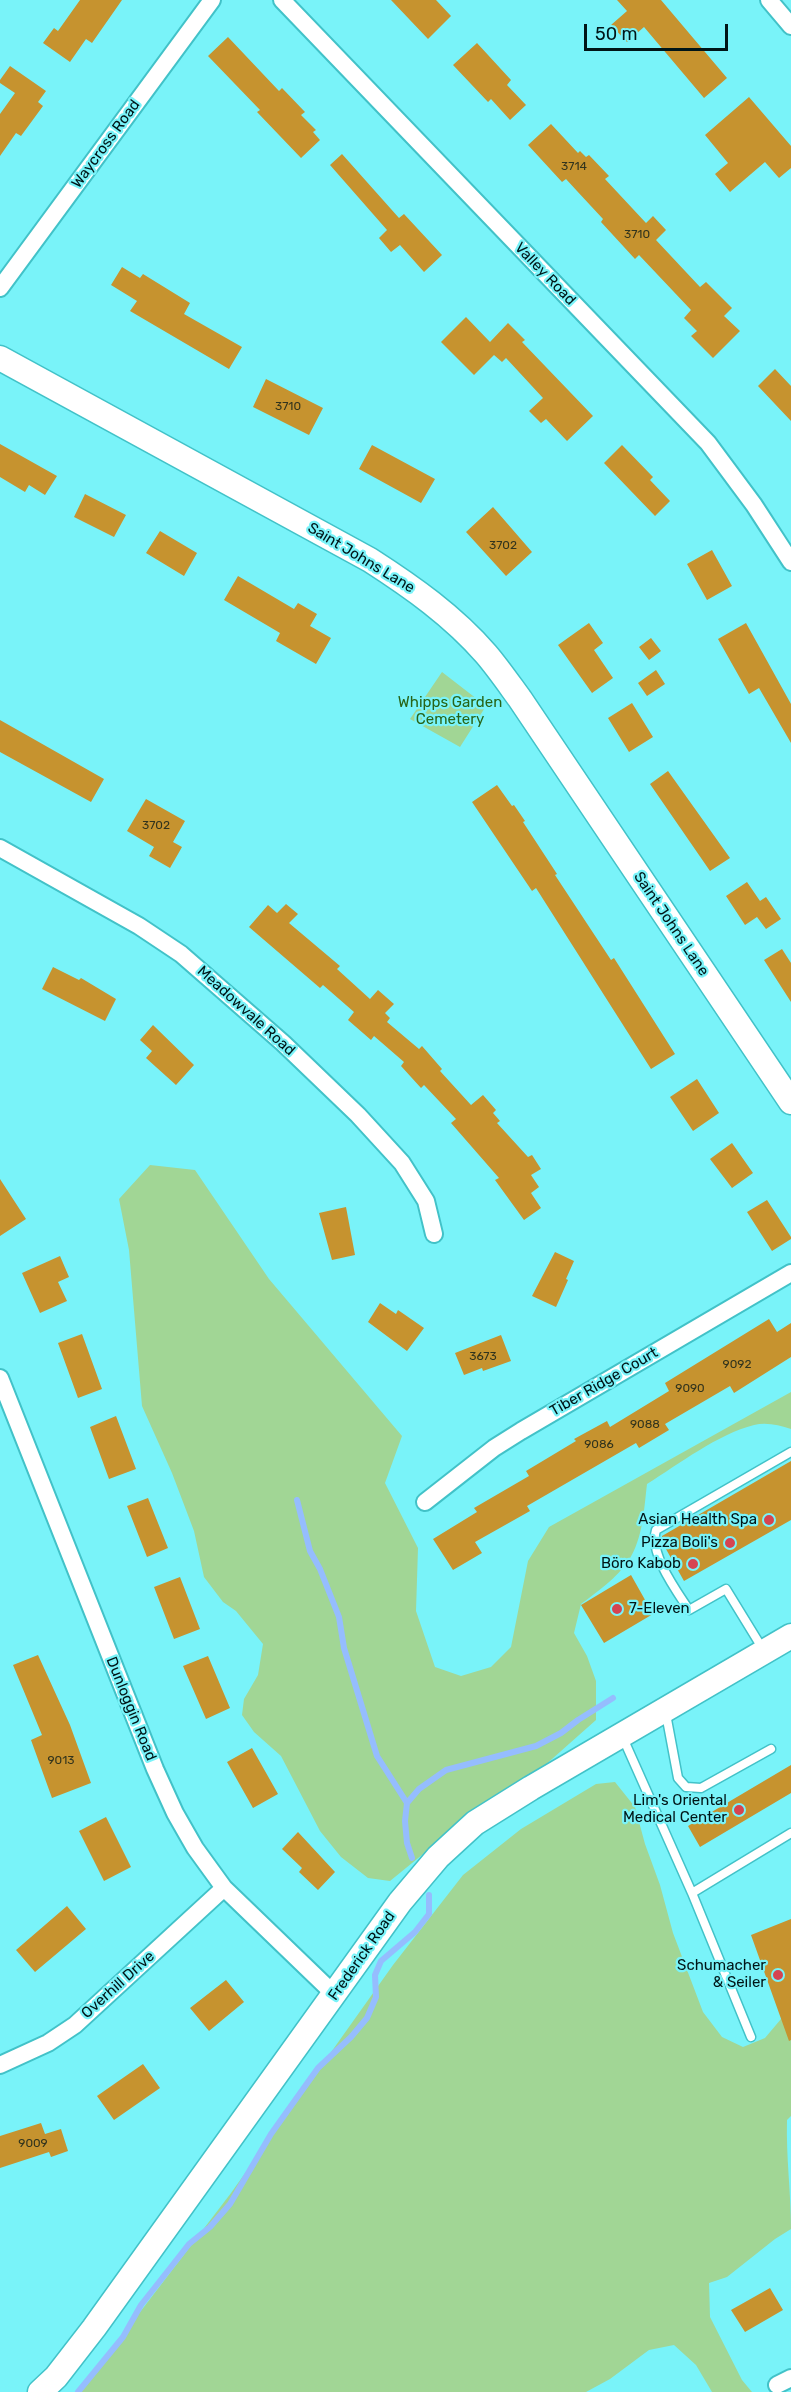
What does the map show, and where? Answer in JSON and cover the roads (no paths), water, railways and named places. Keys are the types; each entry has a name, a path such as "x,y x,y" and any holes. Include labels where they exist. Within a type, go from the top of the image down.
{"street":[{"name":"Waycross Road","path":"0,288 213,0"},
{"name":"Valley Road","path":"282,0 708,443 754,505 791,562"},
{"path":"769,0 791,26"},
{"name":"Saint Johns Lane","path":"0,358 370,560 411,586 451,619 486,654 520,699 791,1102"},
{"name":"Meadowvale Road","path":"0,848 139,926 164,943 195,966 283,1043 358,1115 402,1163 426,1201 434,1234"},
{"name":"Tiber Ridge Court","path":"425,1502 494,1448 521,1431 791,1273"},
{"name":"Dunloggin Road","path":"0,1378 155,1769 175,1813 195,1848 224,1888 334,1994"},
{"name":"Frederick Road","path":"40,2392 56,2377 94,2328 400,1902 438,1857 468,1830 531,1788 791,1636"},
{"name":"Overhill Drive","path":"0,2065 48,2043 75,2025 224,1888"}],"lane":[{"path":"764,1652 726,1589 689,1610 658,1557 653,1539 656,1530 791,1452"},
{"path":"665,1710 678,1778 686,1787 701,1788 771,1749"},
{"path":"621,1735 692,1893 751,2037"},
{"path":"692,1893 791,1833"}],"waterway":[{"path":"297,1500 310,1551 320,1569 339,1617 344,1648 377,1756 407,1803"},
{"path":"412,1858 407,1843 405,1821 407,1803 419,1789 446,1770 536,1746 561,1733 613,1698"},
{"path":"78,2392 123,2337 141,2305 189,2244 210,2227 230,2204 271,2134 318,2068 351,2037 367,2018 376,1997 375,1975 381,1961 415,1932 429,1914 429,1895"}],"place":[{"name":"Asian Health Spa","path":"769,1520"},
{"name":"Pizza Boli's","path":"730,1543"},
{"name":"Böro Kabob","path":"693,1564"},
{"name":"7-Eleven","path":"617,1609"},
{"name":"Lim's Oriental Medical Center","path":"739,1810"},
{"name":"Schumacher & Seiler","path":"778,1975"}],"park label":[{"name":"Whipps Garden Cemetery","path":"450,712"}]}
